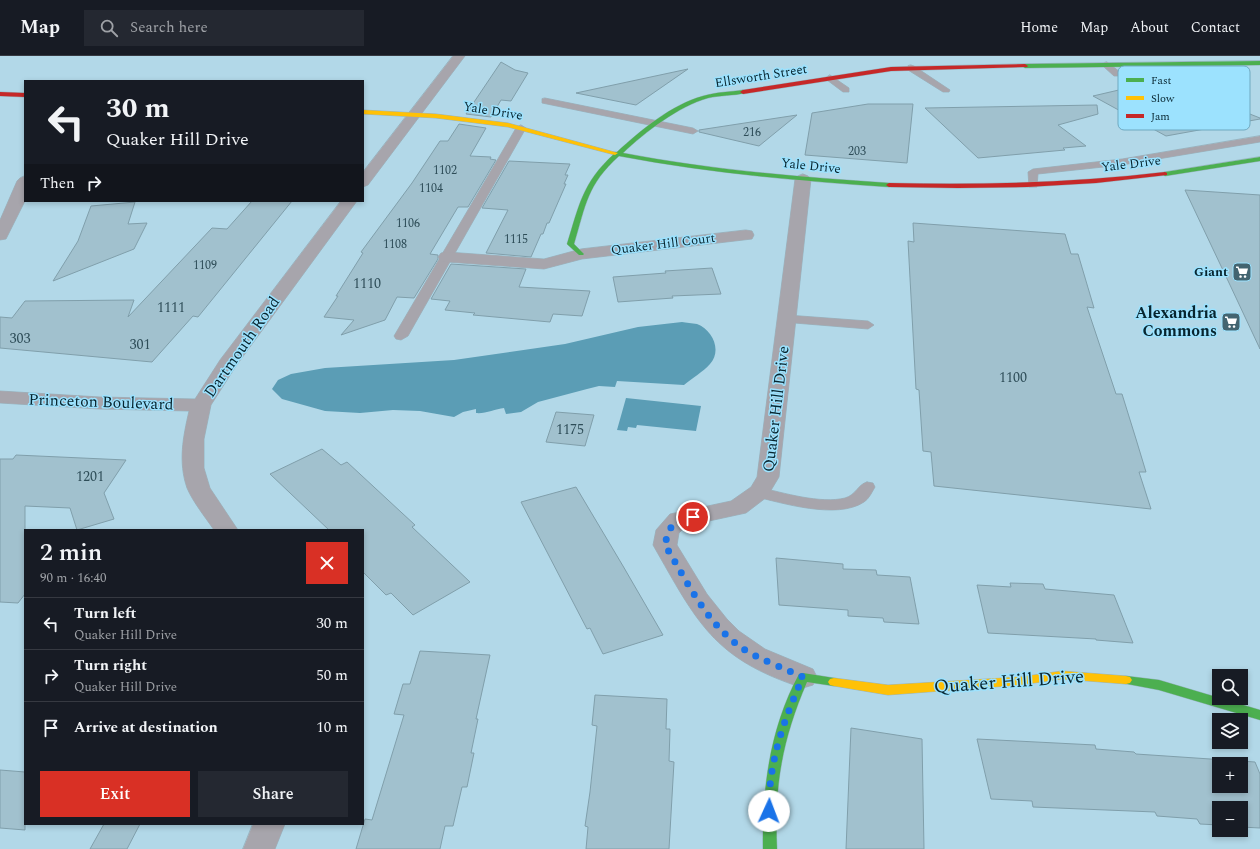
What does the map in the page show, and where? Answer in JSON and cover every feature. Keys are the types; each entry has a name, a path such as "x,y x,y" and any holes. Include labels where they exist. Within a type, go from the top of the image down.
{"street":[{"path":"364,181 459,56"},
{"name":"Ellsworth Street","path":"619,153 681,106 702,98 830,78 911,68 1260,63"},
{"path":"0,94 24,95"},
{"name":"Yale Drive","path":"364,112 414,114 496,123 619,153 717,170 850,183 932,187 1033,185 1089,182 1157,175 1260,159"},
{"path":"581,254 570,244 591,182 619,153"},
{"name":"Quaker Hill Drive","path":"803,179 768,477 759,492 738,507 678,520 668,530 665,545 704,610 721,630 742,649 803,677 888,690 1020,681 1062,675 1116,678 1159,685 1260,715"},
{"path":"0,235 11,216 24,184"},
{"name":"Dartmouth Road","path":"225,529 199,489 193,468 192,439 201,405 227,364 348,202"},
{"name":"Quaker Hill Court","path":"447,257 544,264 581,254 746,235"},
{"name":"Princeton Boulevard","path":"0,397 100,403 201,405"},
{"path":"770,849 768,799 775,757 786,715 803,677"},
{"path":"259,849 269,825"}],"lane":[{"path":"1107,65 1117,74"},
{"path":"911,68 946,90"},
{"path":"830,78 846,90"},
{"path":"545,101 693,131"},
{"path":"401,336 521,128"},
{"path":"1033,185 1033,172 1122,162 1260,139"},
{"path":"787,319 868,325"},
{"path":"759,492 794,501 845,504 859,498 867,488"}],"water":[{"path":"682,322 697,324 703,327 714,341 715,347 714,359 710,364 684,385 617,381 615,387 599,386 538,402 521,412 506,414 504,408 483,413 476,413 476,409 463,412 454,417 420,411 393,410 360,413 325,411 282,399 272,389 278,380 291,374 325,368 454,360 565,344 638,327"},
{"path":"626,398 701,406 696,431 637,425 636,428 628,427 627,431 617,430"}],"building":[{"path":"501,62 515,70 528,73 511,101 501,100 491,117 466,114"},
{"path":"688,69 636,105 576,93"},
{"path":"1118,90 1118,110 1093,96"},
{"path":"868,104 913,104 907,163 805,155 812,113"},
{"path":"1097,105 1098,114 1058,125 1086,146 1063,148 1065,150 978,158 925,108"},
{"path":"1250,114 1260,118 1250,121"},
{"path":"797,115 759,146 699,132 699,130"},
{"path":"459,124 486,128 470,156 491,157 490,159 496,160 468,207 458,207 430,254 438,255 438,259 414,298 397,297 385,320 341,335 354,320 324,317 363,253 361,252 412,183 440,141 448,141"},
{"path":"1155,130 1199,130 1166,136"},
{"path":"509,161 570,164 565,175 568,175 564,184 566,184 549,223 547,223 543,234 541,234 531,257 486,253 508,210 482,208"},
{"name":"Giant","path":"1185,190 1260,195 1260,349 1230,285"},
{"path":"135,202 128,224 147,223 134,249 53,281 78,241 91,206"},
{"path":"251,202 291,202 198,317 193,316 152,362 0,348 0,317 12,318 25,301 134,300 128,317 212,228 227,229"},
{"path":"913,223 1065,234 1071,254 1078,254 1094,308 1087,307 1116,394 1122,394 1146,472 1139,472 1151,509 934,486 931,452 923,451 919,390 916,389 908,241 914,242"},
{"path":"451,264 526,269 519,287 590,291 582,316 553,314 550,322 473,315 475,313 445,310 450,301 431,299"},
{"path":"712,268 721,294 672,296 673,298 618,302 613,277 666,273 665,271"},
{"path":"556,412 594,415 585,446 546,442"},
{"path":"322,449 341,465 347,462 415,525 412,527 470,582 413,615 391,593 386,595 364,573 364,529 328,529 270,474"},
{"path":"16,455 126,460 104,493 114,519 77,529 70,508 25,506 24,595 18,603 0,602 0,459 13,459"},
{"path":"576,487 663,635 603,654 590,628 587,629 521,502"},
{"path":"776,558 843,564 843,569 876,570 877,575 910,577 919,624 884,622 883,618 848,616 848,610 779,605"},
{"path":"1010,583 1043,584 1045,589 1114,595 1133,643 1096,639 988,633 977,585 1011,587"},
{"path":"420,651 490,655 476,719 478,719 471,753 474,753 467,787 462,787 453,826 445,826 440,849 356,849 365,819 372,820 404,715 394,714 403,684 410,684"},
{"path":"595,695 667,699 666,729 670,729 669,761 674,762 669,849 586,849 588,827 585,826 597,726 592,725"},
{"path":"851,728 922,739 924,849 846,849"},
{"path":"977,739 1095,745 1096,749 1134,752 1136,754 1212,759 1212,793 1248,793 1248,762 1255,762 1260,774 1260,828 1248,827 1248,801 1212,801 1212,825 1200,824 1197,819 1157,816 1155,812 1033,807 1032,801 991,799"},
{"path":"0,770 24,772 25,830 0,828"},
{"path":"103,825 139,825 127,849 90,849"}],"traffic: fast":[{"path":"1025,66 1260,63"},
{"path":"581,254 570,244 581,206 591,184 610,161 640,135 673,112 688,104 710,96 743,92"},
{"path":"615,153 649,160 751,174 889,185"},
{"path":"1165,174 1260,159"},
{"path":"770,849 770,803 775,761 786,720 794,699 803,677 834,682"},
{"path":"1126,680 1159,685 1260,715"}],"traffic: slow":[{"path":"364,112 436,116 508,125 615,153"},
{"path":"834,682 888,690 1020,681 1062,675 1126,680"}],"traffic: jam":[{"path":"743,92 891,69 1025,66"},
{"path":"0,94 24,95"},
{"path":"889,185 992,186 1062,184 1165,174"}],"place":[{"name":"Giant","path":"1242,272"},
{"name":"Alexandria Commons","path":"1231,322"}],"route":[{"path":"693,517 678,520 668,530 665,545 704,610 721,630 742,649 803,677 786,715 775,757 768,799 769,811"}]}
